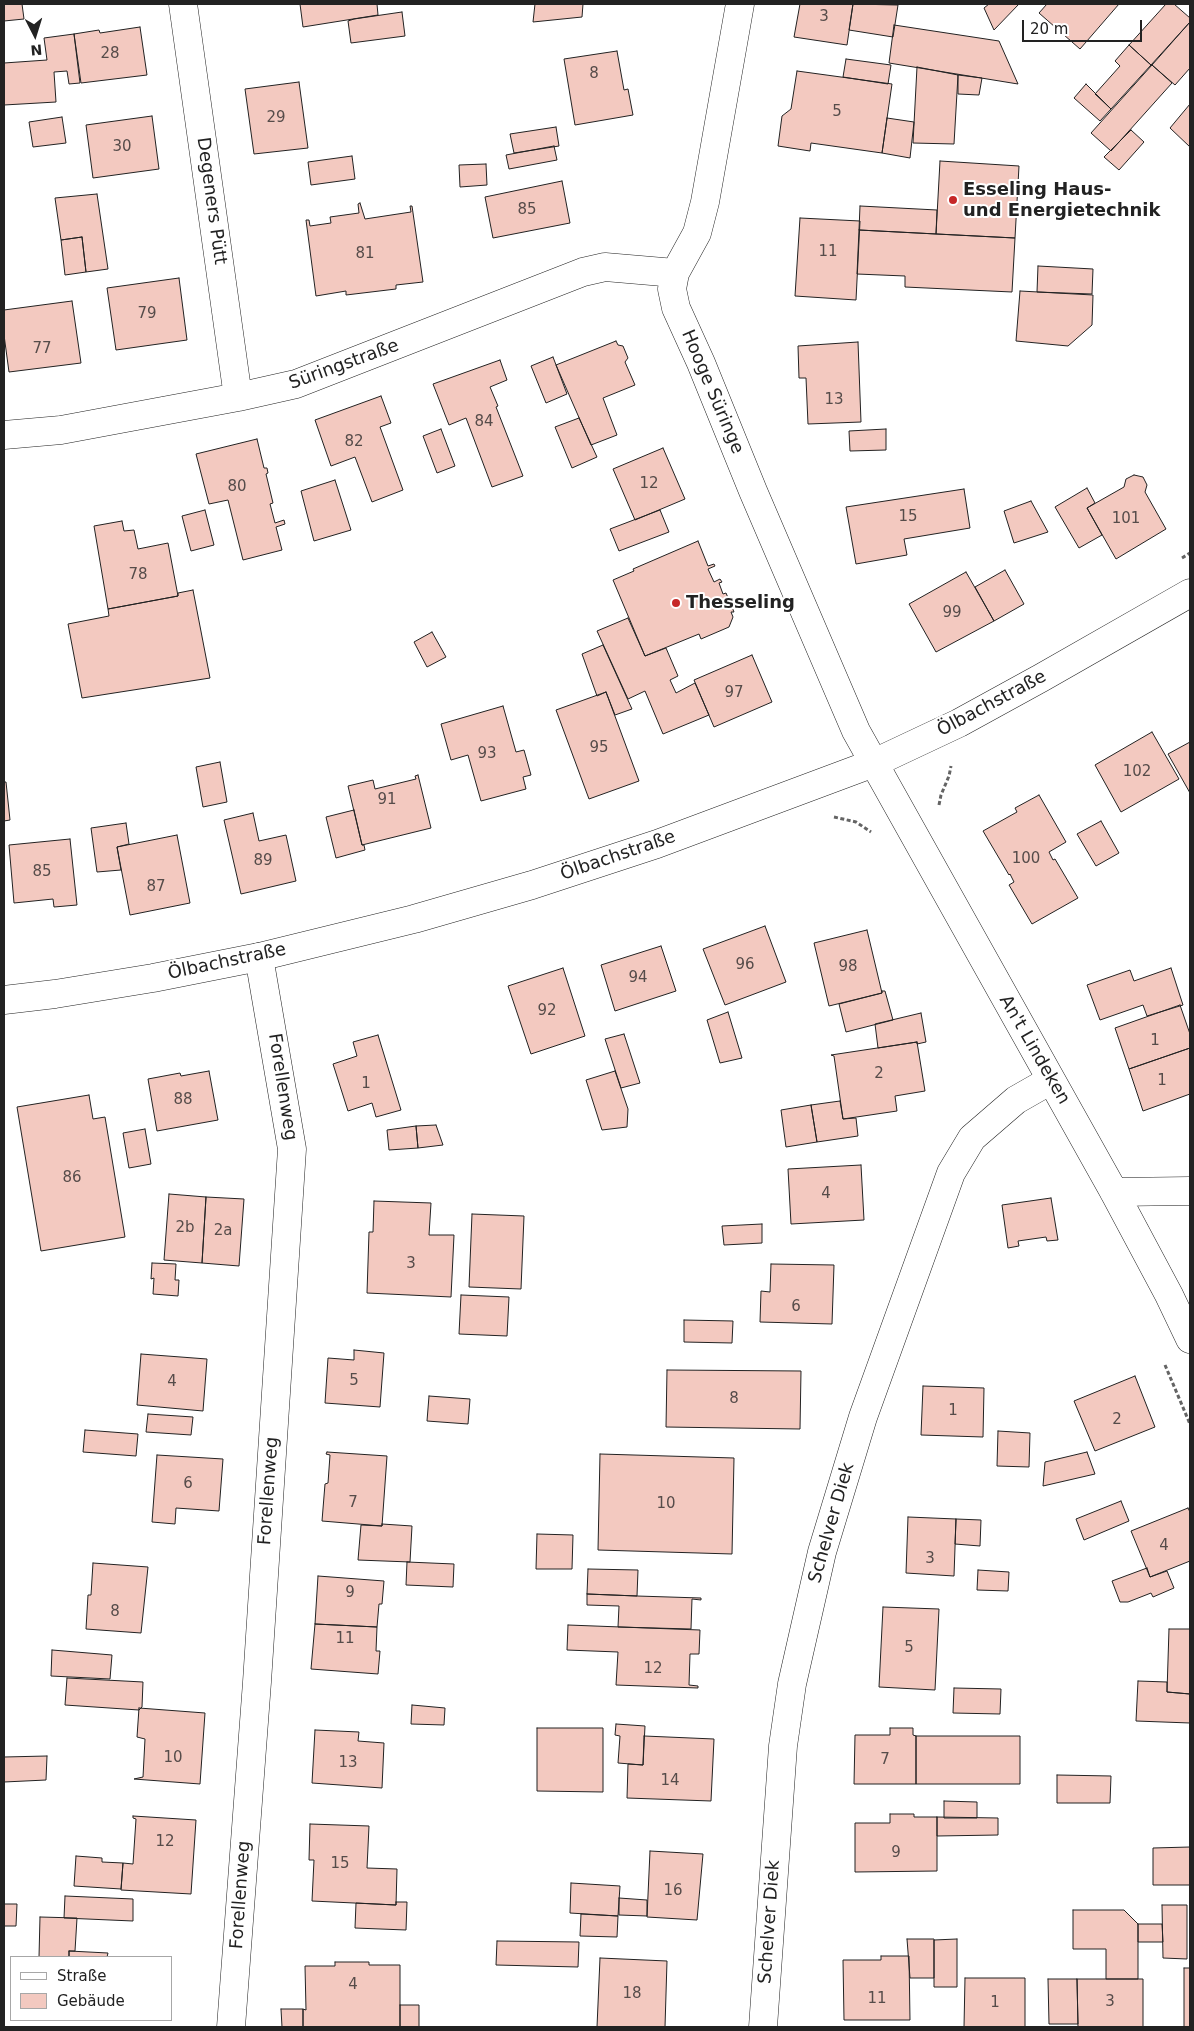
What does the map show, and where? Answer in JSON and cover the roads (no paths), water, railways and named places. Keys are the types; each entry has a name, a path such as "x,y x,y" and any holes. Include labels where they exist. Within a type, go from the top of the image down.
{"street":[{"name":"Degeners Pütt","path":"183,4 238,397"},
{"name":"Hooge Süringe","path":"740,4 705,202 697,233 675,273 672,289 676,308 701,363 753,491 856,731 874,764"},
{"name":"Süringstraße","path":"4,436 61,430 238,397 296,384 583,272 605,267 675,273"},
{"name":"Ölbachstraße","path":"4,1000 154,978 259,956 414,919 532,885 657,844 874,764 959,723 1190,593"},
{"name":"An't Lindeken","path":"874,764 1114,1192 1169,1295 1190,1339"},
{"name":"Forellenweg","path":"231,2027 257,1682 292,1149 259,956"},
{"name":"Schelver Diek","path":"763,2027 783,1746 792,1684 822,1552 863,1417 951,1173 972,1138 1016,1100 1051,1080"},
{"path":"1114,1192 1190,1191"}],"place":[{"name":"Esseling Haus- und Energietechnik","path":"953,200"},
{"name":"Thesseling","path":"676,603"}]}
